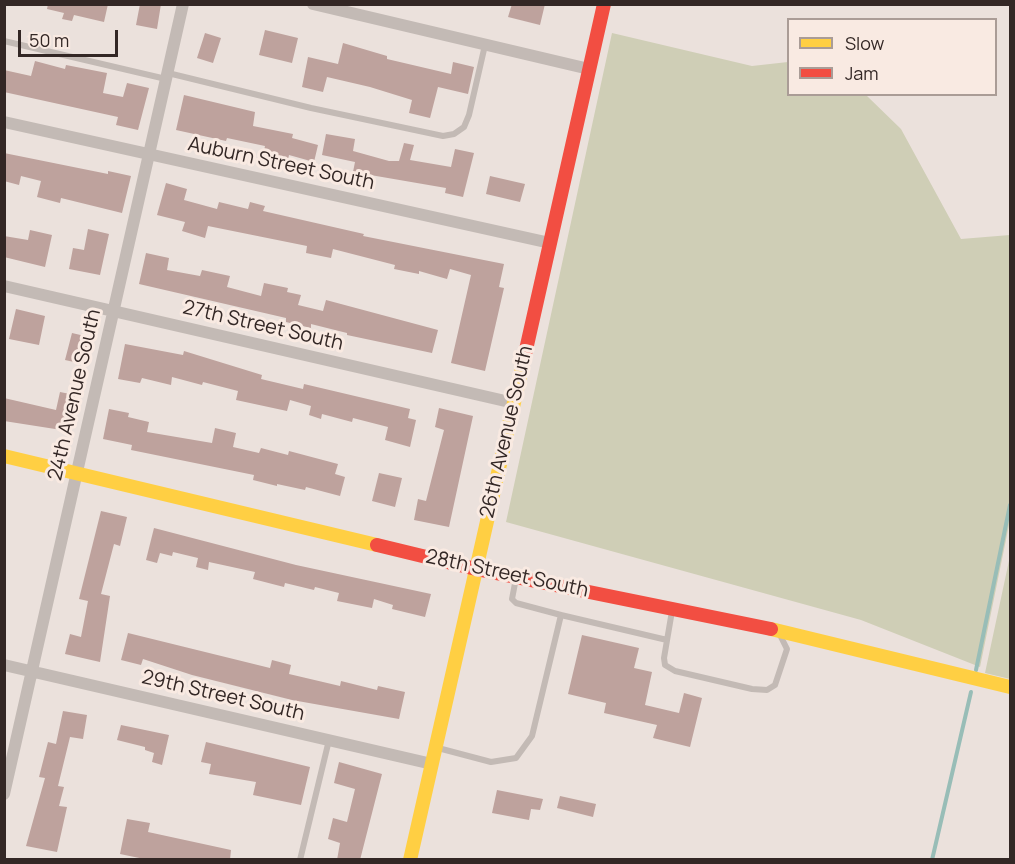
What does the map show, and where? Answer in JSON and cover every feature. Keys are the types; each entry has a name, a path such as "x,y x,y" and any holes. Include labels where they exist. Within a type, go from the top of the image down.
{"street":[{"name":"24th Avenue South","path":"4,794 183,4"},
{"path":"313,4 589,69"},
{"name":"26th Avenue South","path":"410,860 604,4"},
{"name":"Auburn Street South","path":"4,122 550,243"},
{"name":"27th Street South","path":"4,286 514,403"},
{"name":"28th Street South","path":"4,456 476,569 673,607 1011,687"},
{"name":"29th Street South","path":"4,665 432,764"}],"lane":[{"path":"4,41 443,135 454,134 464,127 469,115 485,45"},
{"path":"516,578 512,599 516,603 667,640"},
{"path":"673,607 664,658 665,665 675,671 767,690 775,686 787,649 777,630"},
{"path":"436,747 491,762 516,758 532,736 561,615"},
{"path":"300,860 329,740"}],"green space":[{"path":"612,33 752,66 787,62 787,96 867,96 901,129 961,239 1010,235 1010,520 980,667 861,620 506,522"},
{"path":"1010,556 1010,679 985,673"}],"building":[{"path":"48,4 108,4 104,22 74,15 72,21 62,19 64,13 47,9"},
{"path":"140,4 161,4 157,29 136,25"},
{"path":"512,4 545,4 540,25 508,17"},
{"path":"265,30 298,38 292,63 259,55"},
{"path":"205,33 221,38 213,63 197,58"},
{"path":"343,43 387,56 387,59 451,74 453,62 474,67 468,94 438,87 430,118 409,113 412,100 370,87 327,77 323,92 302,87 308,57 338,64"},
{"path":"35,61 65,69 66,65 107,73 103,93 123,97 127,83 149,88 138,130 116,125 118,117 4,92 4,70 31,76"},
{"path":"184,95 255,112 253,126 293,134 292,138 318,145 314,162 289,155 288,160 263,155 265,146 227,138 226,141 176,130"},
{"path":"326,134 355,139 353,151 389,161 399,161 404,143 414,145 410,160 451,167 455,149 474,153 463,197 445,193 446,188 353,172 355,162 322,155"},
{"path":"4,153 108,174 108,171 131,176 122,213 61,198 60,203 37,197 41,181 21,176 19,185 4,181"},
{"path":"490,176 525,184 520,202 486,194"},
{"path":"166,183 187,189 184,200 217,209 219,202 248,209 250,202 265,206 263,211 364,234 363,236 504,264 499,287 504,288 485,371 451,363 471,275 450,269 447,279 419,271 419,274 394,269 395,265 333,249 331,258 306,253 307,246 208,226 205,238 182,231 185,222 157,215"},
{"path":"88,229 109,234 100,275 69,269 73,248 84,250"},
{"path":"30,230 52,235 45,267 4,257 4,236 28,240"},
{"path":"146,253 169,258 167,270 200,276 202,270 230,276 227,287 261,296 264,283 288,288 287,292 301,295 298,305 323,311 326,300 438,330 432,353 347,335 347,333 311,324 311,328 286,322 286,318 139,284"},
{"path":"16,309 45,316 39,345 9,339"},
{"path":"72,333 89,337 83,364 65,360"},
{"path":"125,344 183,355 184,351 262,375 261,379 303,389 304,384 410,409 408,418 416,420 410,447 385,440 388,427 353,418 352,422 322,414 321,419 309,415 311,406 290,400 287,411 236,400 238,391 203,382 202,385 172,377 171,385 142,378 140,383 118,379"},
{"path":"60,392 75,395 68,431 4,421 4,398 56,410"},
{"path":"439,408 473,416 449,527 414,520 418,499 426,501 444,430 435,427"},
{"path":"109,409 129,413 128,417 149,422 147,432 212,443 215,428 236,433 233,447 259,453 261,448 288,455 289,451 338,464 335,474 345,477 340,496 306,487 305,490 277,484 277,486 253,480 254,475 131,450 132,445 103,439"},
{"path":"379,473 402,478 395,507 372,501"},
{"path":"101,511 127,517 120,546 114,544 101,594 110,596 100,662 65,654 70,634 81,637 88,601 79,599"},
{"path":"154,528 296,565 431,594 425,617 392,609 393,605 374,599 372,608 337,601 339,593 315,587 314,590 285,583 284,587 253,579 255,572 209,562 208,570 196,567 198,558 173,552 172,556 160,553 157,563 146,560"},
{"path":"128,633 270,668 272,660 291,665 289,674 340,686 341,681 377,690 378,686 405,692 399,719 292,700 192,675 143,659 141,665 121,660"},
{"path":"582,635 639,648 634,668 652,672 645,705 679,713 684,693 702,698 690,747 653,738 657,725 604,713 606,703 568,694"},
{"path":"63,711 87,715 83,739 70,737 58,786 64,787 59,806 67,807 57,852 26,846 45,778 39,777 48,742 56,744"},
{"path":"121,725 169,735 162,765 152,762 154,753 145,750 145,747 117,740"},
{"path":"206,742 310,767 301,805 253,795 256,782 209,774 211,764 201,762"},
{"path":"339,762 382,774 360,860 337,860 340,843 328,839 333,818 347,822 355,789 334,783"},
{"path":"497,790 543,799 540,810 531,809 529,820 492,813"},
{"path":"560,796 596,804 593,817 557,808"},
{"path":"127,819 150,823 148,832 231,850 230,860 149,860 120,854"}],"waterway":[{"path":"976,670 1010,505"},
{"path":"932,860 971,692"}],"traffic: slow":[{"path":"410,860 523,363"},
{"path":"4,456 377,545"},
{"path":"771,629 1010,687"}],"traffic: jam":[{"path":"523,363 604,4"},
{"path":"377,545 476,569 771,629"}]}
